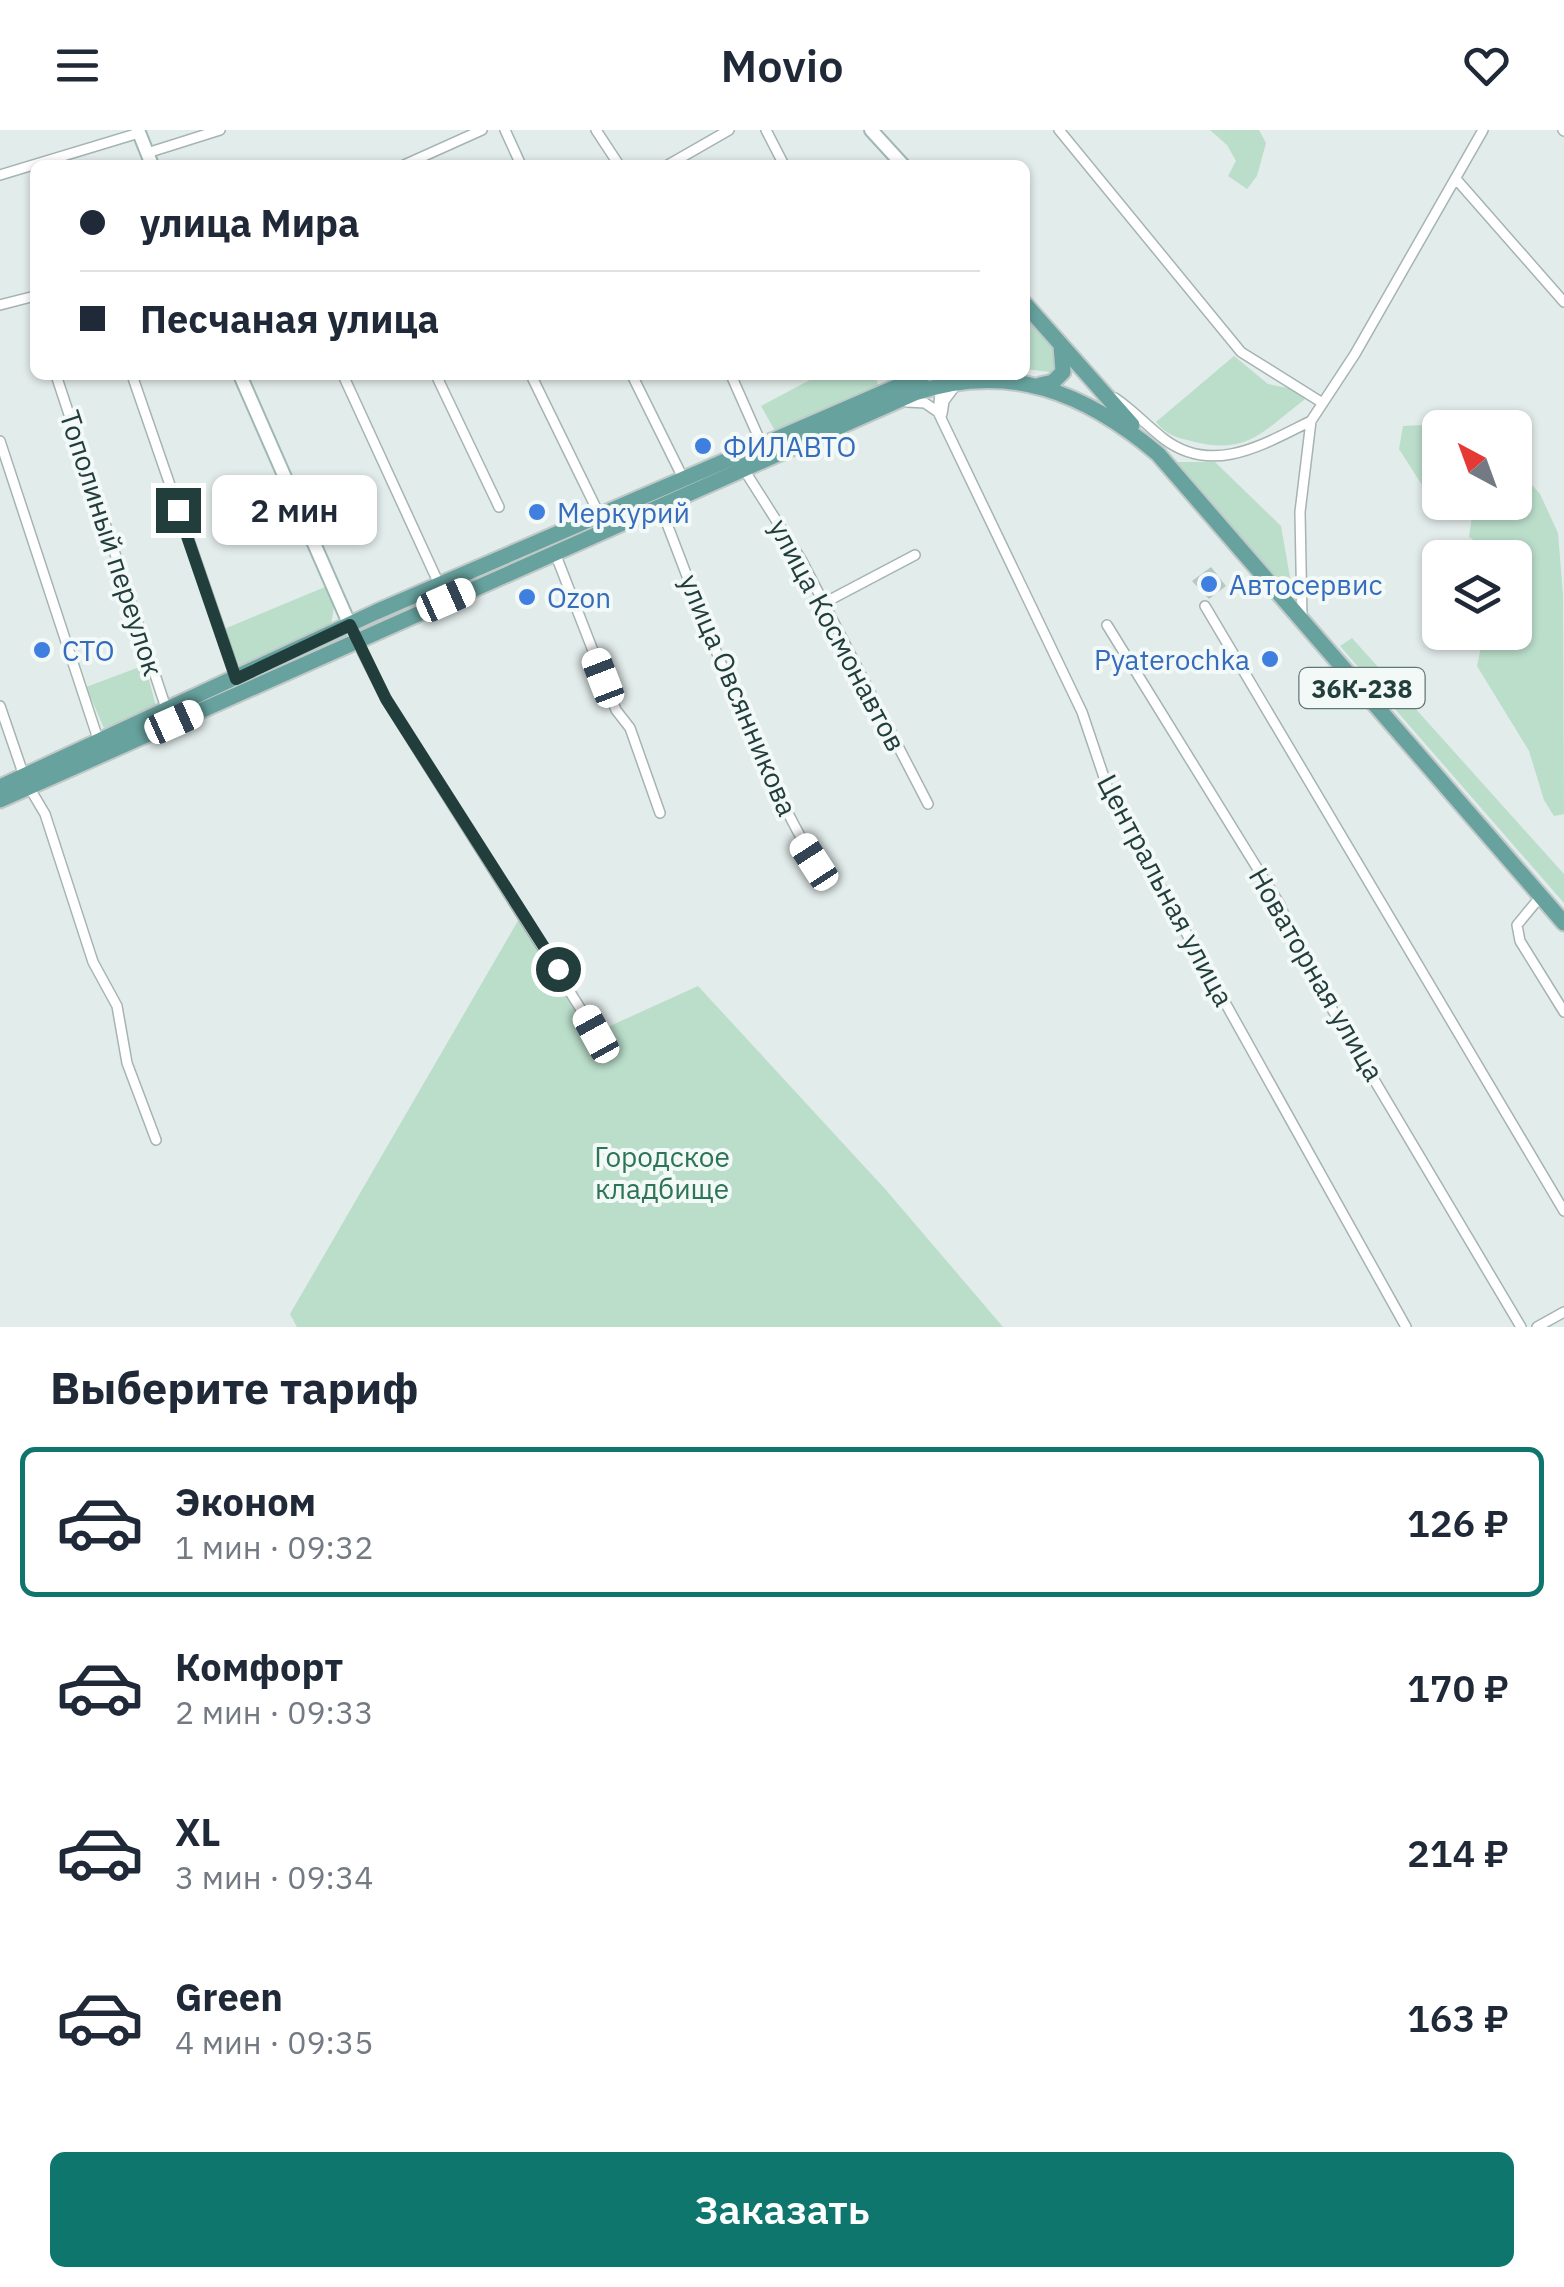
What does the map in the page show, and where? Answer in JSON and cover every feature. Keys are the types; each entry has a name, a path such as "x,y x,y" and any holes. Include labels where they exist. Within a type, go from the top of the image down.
{"main road":[{"path":"871,130 899,160"},
{"path":"138,132 149,159"},
{"path":"1030,308 1158,454"},
{"path":"1040,385 1053,382 1063,372 1065,355 1059,342"},
{"path":"242,380 353,632"},
{"path":"0,787 27,781 99,742 236,679 353,632 439,584 763,448 913,380"},
{"name":"36К-238","path":"0,800 27,781 353,632 554,551 940,380"},
{"name":"36К-238","path":"992,380 1040,385 1106,413 1158,454 1564,923"}],"street":[{"path":"149,159 220,130"},
{"path":"424,160 482,130"},
{"path":"504,130 519,160"},
{"path":"596,130 616,160"},
{"path":"677,160 729,130"},
{"path":"766,130 781,160"},
{"path":"1059,130 1242,352 1321,402"},
{"path":"1302,618 1300,512 1311,421 1355,354 1483,130"},
{"path":"48,160 138,132"},
{"path":"0,175 30,166"},
{"path":"1456,179 1564,302"},
{"path":"0,305 30,297"},
{"name":"Тополиный переулок","path":"58,380 168,711"},
{"path":"134,380 236,679"},
{"path":"345,380 439,584"},
{"path":"438,380 498,507"},
{"path":"533,380 600,518"},
{"path":"634,380 684,481"},
{"path":"732,380 763,448"},
{"name":"Центральная улица","path":"940,380 940,417 1082,712 1111,798 1406,1327"},
{"path":"894,403 916,401 940,417 944,401 970,380"},
{"path":"1099,387 1176,447 1218,456 1243,454 1311,421"},
{"path":"0,442 99,742"},
{"name":"улица Космонавтов","path":"744,468 824,603 928,804"},
{"name":"улица Овсянникова","path":"659,505 756,740 802,842 827,882"},
{"path":"554,551 616,710 630,728 660,814"},
{"path":"824,603 914,555"},
{"path":"1205,606 1564,1211"},
{"name":"Новаторная улица","path":"1107,624 1280,904 1300,955 1521,1327"},
{"path":"353,632 386,699 596,1034"},
{"path":"0,706 27,781 45,814 93,962 116,1006 127,1063 156,1140"},
{"path":"1541,896 1517,925 1520,940 1564,1012"},
{"path":"1538,1327 1564,1312"}],"green space":[{"path":"1210,130 1259,130 1266,143 1257,176 1247,189 1228,176 1236,161 1227,145"},
{"path":"1030,318 1054,344 1057,365 1050,372 1030,370"},
{"path":"1234,356 1268,384 1308,392 1304,400 1265,431 1240,443 1210,445 1180,438 1156,422"},
{"path":"810,380 877,380 880,391 784,430 774,429 761,406"},
{"path":"1422,425 1422,485 1399,449 1403,426"},
{"path":"1171,462 1215,462 1281,526 1294,600"},
{"path":"1532,485 1558,533 1563,595 1564,814 1554,816 1544,800 1529,751 1477,666 1480,650 1532,650 1532,540 1469,537 1471,520 1532,520"},
{"path":"325,587 334,606 331,626 240,667 224,629"},
{"path":"1352,638 1564,874 1564,903 1340,646"},
{"path":"145,665 156,706 104,728 86,687"},
{"name":"Городское кладбище","path":"519,919 590,1035 698,986 886,1190 1003,1327 297,1327 290,1314"}],"building":[{"name":"Автосервис","path":"1211,567 1226,586 1209,599 1192,581"}],"place":[{"name":"ФИЛАВТО","path":"703,446"},
{"name":"Меркурий","path":"537,512"},
{"name":"Автосервис","path":"1209,584"},
{"name":"Ozon","path":"527,597"},
{"name":"СТО","path":"42,650"},
{"name":"Pyaterochka","path":"1270,659"}],"route":[{"path":"178,510 236,679 350,625 386,699 558,969"}]}
